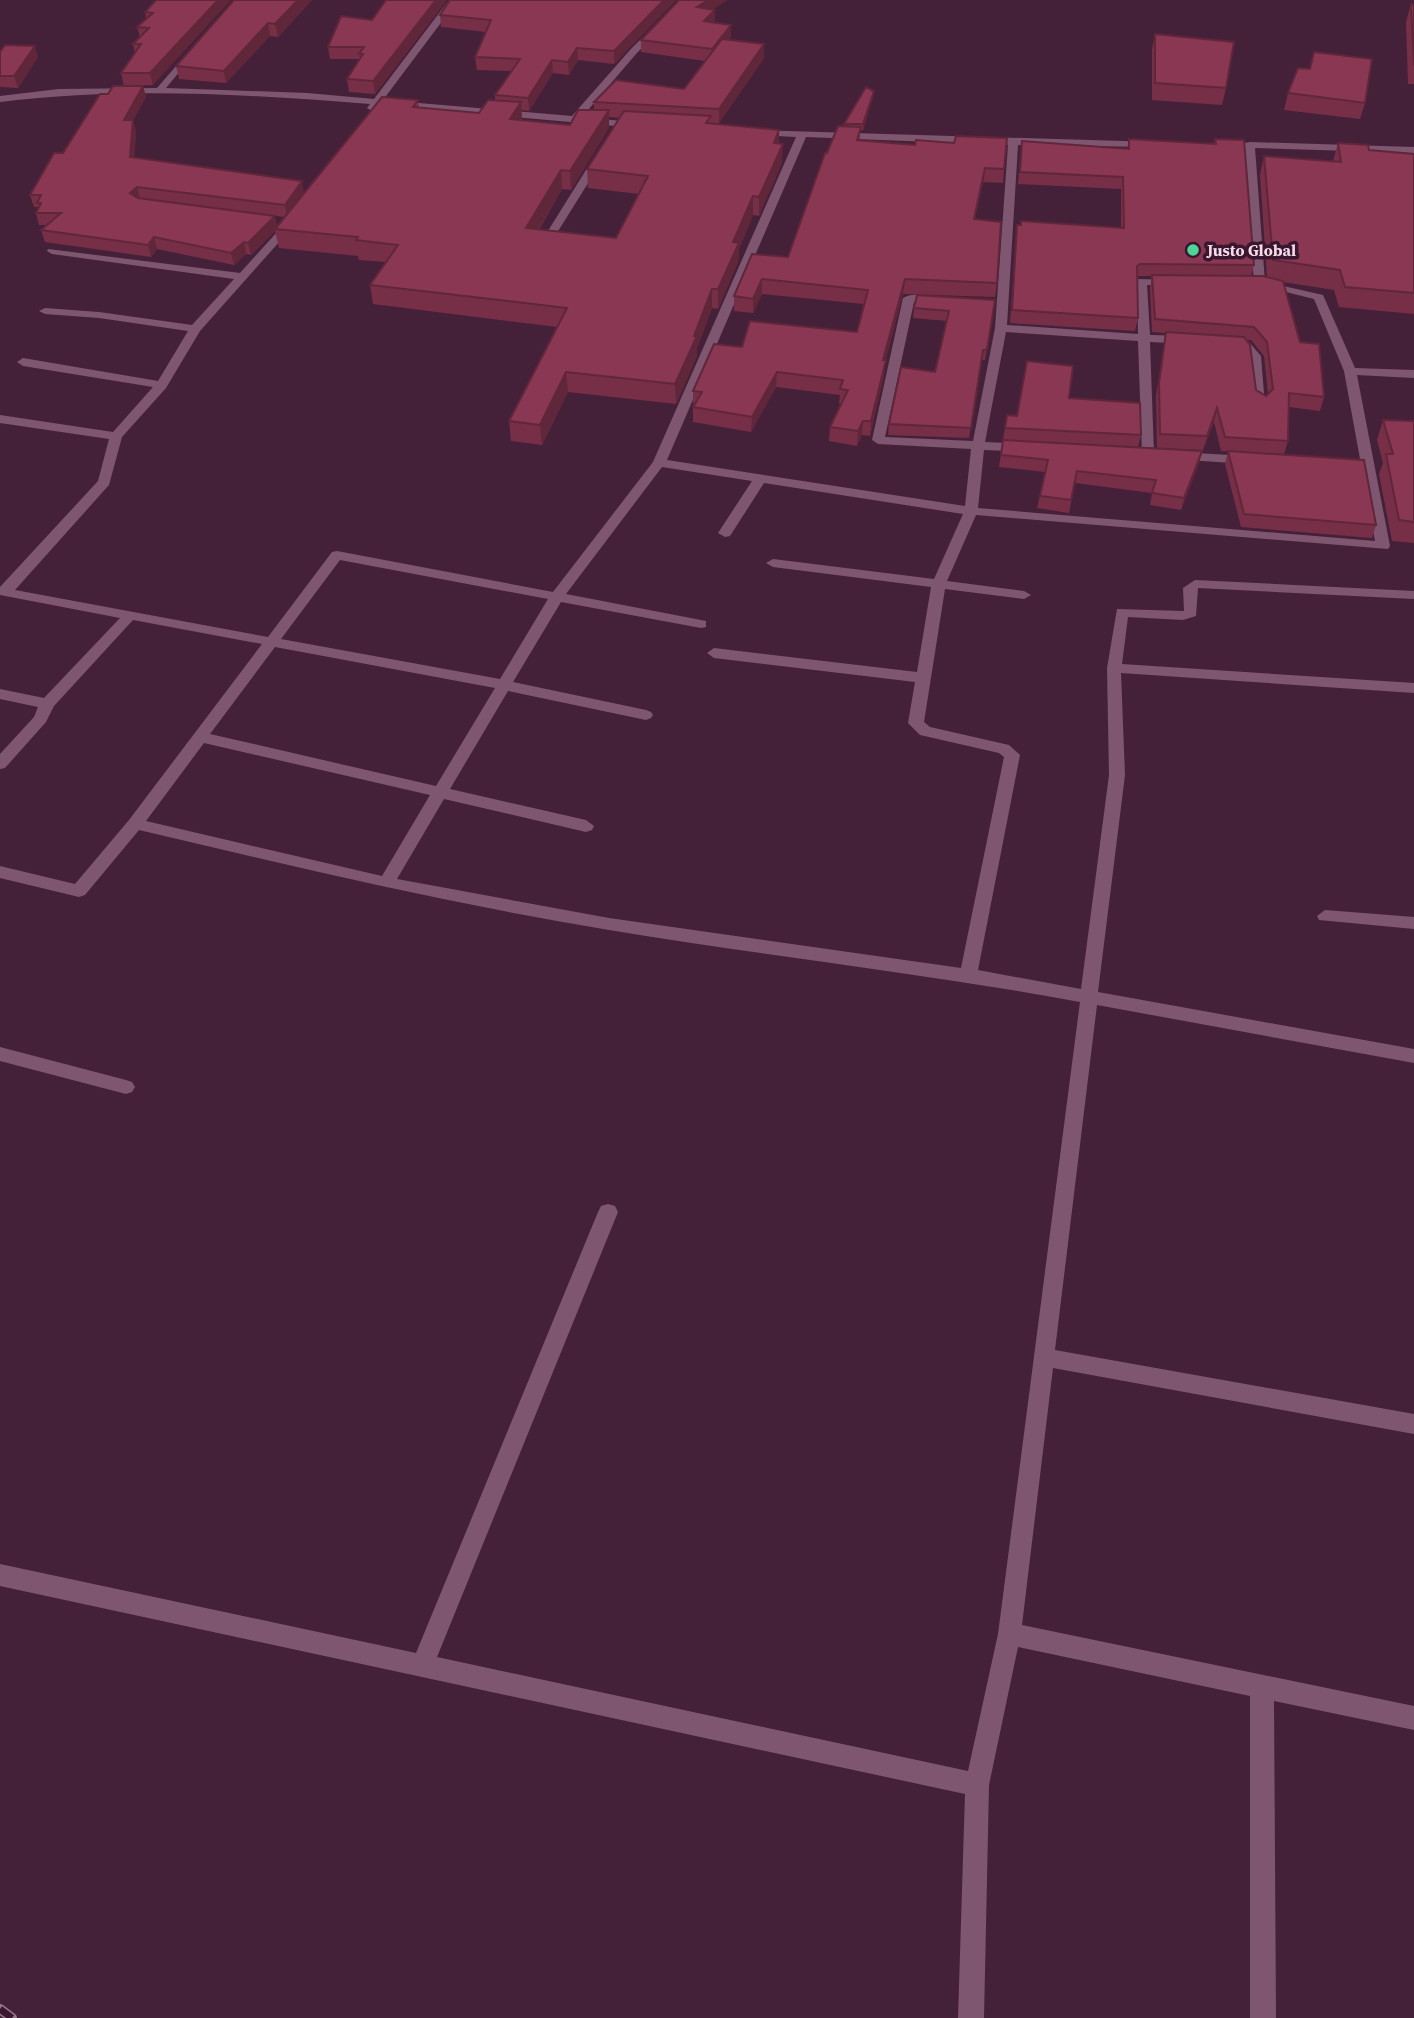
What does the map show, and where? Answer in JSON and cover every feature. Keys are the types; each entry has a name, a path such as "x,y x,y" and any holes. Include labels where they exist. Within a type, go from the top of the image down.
{"street":[{"path":"363,121 454,0"},
{"path":"573,121 633,52 684,0"},
{"path":"159,91 195,47"},
{"path":"0,99 59,92 159,91 307,96 573,121 646,125"},
{"path":"613,135 620,124"},
{"path":"750,132 1013,142 1166,144"},
{"path":"386,883 557,596 659,463 802,135"},
{"path":"968,975 1012,755 1004,749 925,731 916,723 939,583 971,511 978,446 1002,328 995,304 1013,142"},
{"path":"1222,145 1414,150"},
{"path":"659,463 971,511 1384,546 1362,465 1350,371 1319,298 1253,284 1250,145"},
{"path":"546,242 607,146"},
{"path":"3,591 104,482 116,436 162,385 195,330 294,218 277,222"},
{"path":"52,251 244,276"},
{"path":"1181,282 1141,281 1144,338 1141,454 1264,460"},
{"path":"949,301 909,298 878,440 1043,449"},
{"path":"45,311 99,315 195,330"},
{"path":"1002,328 1245,345 1255,356 1261,403"},
{"path":"23,362 162,385"},
{"path":"1350,371 1414,374"},
{"path":"0,419 116,436"},
{"path":"725,533 761,477"},
{"path":"0,872 79,891 135,824 337,555 702,624"},
{"path":"774,563 1024,595"},
{"path":"971,2018 977,1785 1009,1633 1090,997 1117,775 1114,668 1122,612 1184,615 1191,613 1190,588 1195,584 1414,595"},
{"path":"3,591 504,685 646,715"},
{"path":"0,764 41,719 47,704 130,615"},
{"path":"714,653 924,678"},
{"path":"1114,668 1414,688"},
{"path":"0,694 47,704"},
{"path":"201,737 586,826"},
{"path":"135,824 386,883 609,924 968,975 1414,1056"},
{"path":"1325,916 1414,923"},
{"path":"0,1054 126,1087"},
{"path":"422,1665 608,1212"},
{"path":"1044,1357 1414,1424"},
{"path":"0,1575 977,1785"},
{"path":"1009,1633 1414,1718"},
{"path":"1262,1688 1263,2018"}],"building":[{"path":"156,0 218,0 150,73 121,73 141,44 133,44 149,28 137,27 153,13 145,12"},
{"path":"234,0 298,0 275,24 268,23 224,71 176,66"},
{"path":"386,0 436,0 373,81 347,79 363,54 359,54 364,47 328,47 341,16 372,20"},
{"path":"450,0 664,0 614,51 577,48 568,62 552,60 528,98 495,95 520,59 475,57 491,20 440,15"},
{"path":"679,0 708,0 697,7 715,10 704,21 731,25 712,49 641,40"},
{"path":"1411,4 1414,5 1414,66"},
{"path":"1155,34 1234,42 1226,88 1155,83"},
{"path":"722,39 764,44 719,109 594,102 616,80 684,89"},
{"path":"5,45 35,46 14,76 0,76 0,52"},
{"path":"1314,52 1372,59 1365,103 1288,93 1298,68 1310,69"},
{"path":"113,86 143,86 124,120 133,120 130,157 302,181 285,205 137,187 130,193 138,198 275,216 248,243 244,242 231,253 154,237 148,245 41,230 61,213 36,213 41,203 37,203 41,195 30,195 54,153 63,153 100,94 108,94"},
{"path":"866,87 874,91 863,124 844,124"},
{"path":"382,97 418,100 413,107 479,113 488,100 521,102 510,119 570,125 578,110 609,110 570,171 561,170 526,228 616,238 648,176 587,169 624,111 711,116 706,123 779,130 774,143 783,144 759,197 753,196 733,242 739,243 718,289 712,289 694,336 697,336 675,384 566,372 540,425 509,421 567,308 370,285 398,245 356,240 358,237 275,229"},
{"path":"838,126 861,127 857,140 915,145 916,140 954,143 956,136 1007,138 1004,169 985,168 974,219 1001,222 997,283 905,279 883,360 886,360 871,421 863,421 858,431 830,427 848,390 840,389 843,380 777,372 752,417 693,407 702,392 693,391 714,344 742,347 750,321 857,332 868,290 762,279 753,299 734,296 752,254 788,257 825,153"},
{"path":"1129,139 1216,144 1215,139 1244,140 1254,265 1140,264 1137,266 1138,318 1012,310 1017,225 1021,225 1021,221 1124,228 1123,177 1020,172 1022,141 1129,149"},
{"path":"1338,143 1368,145 1369,150 1414,154 1414,293 1345,287 1340,270 1273,260 1264,156 1341,162"},
{"path":"1152,275 1263,276 1283,281 1300,342 1319,344 1324,397 1289,393 1288,441 1225,437 1217,408 1207,436 1160,434 1159,383 1166,332 1244,337 1250,345 1256,390 1266,396 1273,389 1267,342 1254,327 1155,319"},
{"path":"917,295 995,300 987,350 983,350 971,428 889,424 901,367 935,372 949,311 914,308"},
{"path":"1027,361 1073,366 1069,398 1140,403 1141,435 1005,428 1007,415 1017,416"},
{"path":"1383,420 1414,421 1414,522 1399,520 1386,454 1393,454"},
{"path":"1003,440 1202,451 1184,498 1152,493 1156,480 1077,471 1071,500 1040,496 1048,460 1001,455"},
{"path":"1228,451 1364,460 1376,525 1244,514"}],"railway":[{"path":"0,2009 12,2018"}],"place":[{"name":"Justo Global","path":"1193,250"}]}
